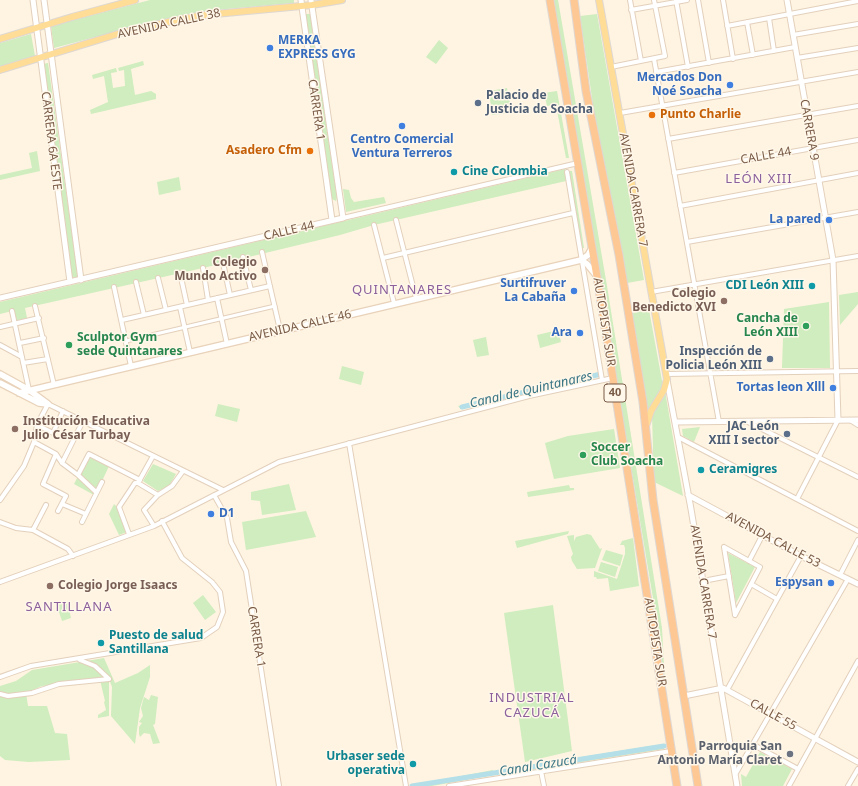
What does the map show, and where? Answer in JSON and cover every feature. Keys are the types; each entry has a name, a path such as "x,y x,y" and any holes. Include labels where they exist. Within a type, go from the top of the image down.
{"highway":[{"name":"AUTOPISTA SUR","path":"550,0 597,277 677,786"},
{"name":"AUTOPISTA SUR","path":"574,0 586,91 619,255 646,426 652,494 698,786"}],"main road":[{"path":"0,39 135,0"},
{"name":"AVENIDA CALLE 38","path":"0,70 124,32 182,19 301,3 342,0"},
{"name":"AVENIDA CARRERA 7","path":"599,0 666,376"},
{"path":"592,248 588,255 581,260 587,264 597,277"},
{"name":"AVENIDA CALLE 46","path":"19,393 394,303 581,260"},
{"path":"0,374 29,390 48,404"},
{"path":"646,426 651,411 664,390 666,376"},
{"path":"0,383 39,403 48,404"}],"street":[{"name":"CARRERA 6A ESTE","path":"33,0 70,282"},
{"name":"CARRERA 6A ESTE","path":"44,0 80,280"},
{"path":"630,0 641,61"},
{"path":"611,67 665,56 654,0"},
{"path":"631,10 688,0"},
{"path":"698,0 709,63"},
{"path":"723,0 733,59"},
{"name":"CARRERA 9","path":"786,0 833,260 838,420"},
{"path":"676,1 688,67"},
{"path":"727,26 858,1"},
{"name":"CARRERA 1","path":"301,3 332,220"},
{"name":"CARRERA 1","path":"311,3 343,218"},
{"path":"769,18 774,52"},
{"path":"747,22 753,55"},
{"path":"793,35 858,24"},
{"path":"656,72 795,48"},
{"path":"797,58 858,48"},
{"path":"654,59 719,422"},
{"path":"620,114 858,72"},
{"path":"668,139 858,106"},
{"name":"CALLE 44","path":"674,173 858,140"},
{"name":"CALLE 44","path":"0,298 578,163"},
{"path":"567,172 602,380"},
{"path":"680,206 858,173"},
{"path":"330,202 336,204 340,200"},
{"path":"383,258 573,212"},
{"path":"687,242 858,212"},
{"path":"396,220 416,298"},
{"path":"374,225 394,303"},
{"path":"262,252 280,330"},
{"path":"651,292 858,256"},
{"path":"243,257 251,290"},
{"path":"223,263 230,295"},
{"path":"203,268 208,300"},
{"path":"180,273 187,305"},
{"path":"158,278 166,310"},
{"path":"136,282 144,315"},
{"path":"122,320 270,286"},
{"path":"114,287 131,366"},
{"path":"217,298 227,344"},
{"path":"36,306 54,385"},
{"path":"126,341 275,306"},
{"path":"180,307 190,352"},
{"path":"12,311 29,390"},
{"path":"0,327 39,318"},
{"path":"20,343 44,338"},
{"path":"0,345 22,357"},
{"path":"23,363 48,359"},
{"path":"666,376 710,373 858,371"},
{"name":"AVENIDA CARRERA 7","path":"666,376 703,581 737,786"},
{"path":"0,582 154,526 279,462 529,396 612,378"},
{"path":"0,500 24,466 34,442 37,425 48,404 223,490"},
{"path":"37,425 53,433 64,411"},
{"path":"797,499 838,420"},
{"path":"850,420 858,424"},
{"path":"675,422 858,420"},
{"path":"62,463 83,421"},
{"path":"748,421 858,477"},
{"path":"678,437 858,531"},
{"path":"34,442 56,454 62,463 78,475 96,492"},
{"path":"349,443 406,785"},
{"path":"56,454 43,484 66,496 58,511"},
{"path":"78,475 89,454 139,482 158,495"},
{"path":"129,534 120,507 135,483 139,482 153,456"},
{"path":"154,526 144,510 158,495 172,486 183,471"},
{"path":"82,522 102,482"},
{"name":"CARRERA 1","path":"214,495 228,518 231,542 246,571 279,786"},
{"name":"AVENIDA CALLE 53","path":"688,495 763,534 801,556 858,584"},
{"path":"62,504 86,514"},
{"path":"32,530 46,505"},
{"path":"0,677 31,666 79,660 201,638 217,627 223,612 220,592 212,582 182,558 162,521"},
{"path":"0,522 16,528 32,530 68,548 73,556"},
{"path":"749,561 763,534"},
{"path":"840,575 858,540"},
{"path":"724,547 749,561 760,567 735,615 724,547"},
{"path":"727,690 801,556"},
{"path":"703,581 729,576"},
{"path":"736,773 848,579"},
{"path":"751,584 777,600"},
{"path":"0,694 8,696 20,695 32,693 59,684 109,679 95,666 79,660"},
{"path":"789,786 858,661"},
{"name":"CALLE 55","path":"684,696 720,689 727,690 858,762"},
{"path":"752,744 798,769"},
{"path":"449,786 671,750"},
{"path":"848,786 858,769"},
{"path":"541,771 544,786"}],"green space":[{"path":"150,0 294,0 294,3 204,11 152,22 54,48 51,26"},
{"path":"553,0 558,0 607,286 662,628 665,684 656,616"},
{"path":"305,14 310,14 337,198 336,201 332,199"},
{"path":"597,14 644,280 627,283 596,125 580,16"},
{"path":"31,34 35,56 0,67 0,43"},
{"path":"439,40 448,48 436,64 426,57"},
{"path":"143,61 144,65 131,69 135,95 151,91 156,94 156,99 91,114 90,110 108,102 104,76 93,79 92,75 116,68 117,72 111,73 113,88 125,86 124,70 119,71 118,68"},
{"path":"48,63 78,277 72,278 43,64"},
{"path":"507,88 512,113 492,115 489,91"},
{"path":"557,91 569,158 566,158 556,105 547,106 544,93"},
{"path":"37,151 40,171 0,180 0,175 32,168 29,153"},
{"path":"565,169 566,181 374,225 340,235 203,268 25,308 27,318 14,321 12,311 0,314 0,302"},
{"path":"569,171 572,171 584,248 581,248"},
{"path":"179,177 181,190 159,195 157,182"},
{"path":"343,189 349,190 351,198 354,202 384,197 386,203 346,212"},
{"path":"858,292 858,304 840,325 839,295"},
{"name":"Cancha de León XIII","path":"829,302 830,368 782,368 784,309"},
{"path":"649,310 663,386 648,411 632,313"},
{"path":"558,330 561,342 540,348 537,335"},
{"path":"486,337 489,355 477,357 473,340"},
{"path":"342,366 364,372 361,385 339,379"},
{"path":"600,372 601,376 461,409 458,406"},
{"path":"665,391 683,496 654,482 652,415"},
{"path":"218,404 240,409 237,422 215,416"},
{"path":"700,427 694,442 683,436 682,429"},
{"name":"Soccer Club Soacha","path":"614,429 620,468 554,479 545,443 568,436"},
{"path":"89,455 110,464 94,495 74,484"},
{"path":"153,464 176,474 169,486 158,491 143,481"},
{"path":"289,484 296,510 262,515 260,501 251,500 251,492"},
{"path":"569,485 570,488 574,488 574,490 528,497 527,492"},
{"path":"114,504 118,508 127,532 119,535 109,514"},
{"path":"306,511 316,537 246,550 242,522"},
{"path":"569,531 568,534 517,548 515,541"},
{"path":"587,534 591,535 600,549 602,548 595,568 577,569 572,561 571,557 573,554 567,536 574,535 574,541 576,537"},
{"path":"633,538 639,586 610,591 608,578 597,579 594,577 594,571 617,579 625,554 624,545 620,545 622,541"},
{"path":"606,550 623,555 620,566 602,560"},
{"path":"728,553 755,567 736,603"},
{"path":"601,562 618,567 615,577 598,571"},
{"path":"203,595 216,612 205,620 193,603"},
{"path":"67,601 71,618 62,621 56,603"},
{"path":"553,605 572,751 525,762 504,613"},
{"path":"104,658 115,683 138,673 150,665 150,677 140,708 135,744 111,716 112,687 109,679 105,680 109,681 109,716 98,718 98,715 106,710 100,680 42,686 26,693 28,706 47,706 55,733 67,734 70,760 29,762 5,760 0,756 0,686 16,681 32,670"},
{"path":"151,695 158,697 155,724 153,725 160,743 153,744 150,734 144,733 140,737 139,734 139,727 142,723 139,722 143,716 141,708 144,697 149,700"},
{"path":"663,744 664,749 499,775 499,770"},
{"path":"760,752 792,769 783,786 742,786 741,774 746,777"},
{"path":"493,770 493,775 432,786 409,786"}],"waterway":[{"name":"Canal de Quintanares","path":"462,407 601,374"},
{"name":"Canal Cazucá","path":"412,786 664,746"}],"place":[{"name":"MERKA EXPRESS GYG","path":"270,48"},
{"name":"Mercados Don Noé Soacha","path":"730,85"},
{"name":"Palacio de Justicia de Soacha","path":"478,103"},
{"name":"Punto Charlie","path":"652,115"},
{"name":"Centro Comercial Ventura Terreros","path":"402,126"},
{"name":"Asadero Cfm","path":"310,151"},
{"name":"Cine Colombia","path":"454,172"},
{"name":"La pared","path":"829,220"},
{"name":"Colegio Mundo Activo","path":"265,270"},
{"name":"CDI León XIII","path":"812,286"},
{"name":"Surtifruver La Cabaña","path":"574,291"},
{"name":"Colegio Benedicto XVI","path":"724,301"},
{"name":"Cancha de León XIII","path":"806,326"},
{"name":"Ara","path":"580,333"},
{"name":"Sculptor Gym sede Quintanares","path":"69,345"},
{"name":"Inspección de Policia León XIII","path":"770,359"},
{"name":"Tortas leon Xlll","path":"833,388"},
{"name":"Institución Educativa Julio César Turbay","path":"15,429"},
{"name":"JAC León XIII I sector","path":"787,434"},
{"name":"Soccer Club Soacha","path":"583,455"},
{"name":"Ceramigres","path":"701,470"},
{"name":"D1","path":"211,514"},
{"name":"Espysan","path":"831,583"},
{"name":"Colegio Jorge Isaacs","path":"50,586"},
{"name":"Puesto de salud Santillana","path":"101,643"},
{"name":"Parroquia San Antonio María Claret","path":"790,754"},
{"name":"Urbaser sede operativa","path":"413,764"}],"district":[{"name":"LEÓN XIII","path":"759,179"},
{"name":"QUINTANARES","path":"402,290"},
{"name":"SANTILLANA","path":"69,607"},
{"name":"INDUSTRIAL CAZUCÁ","path":"532,706"}]}
